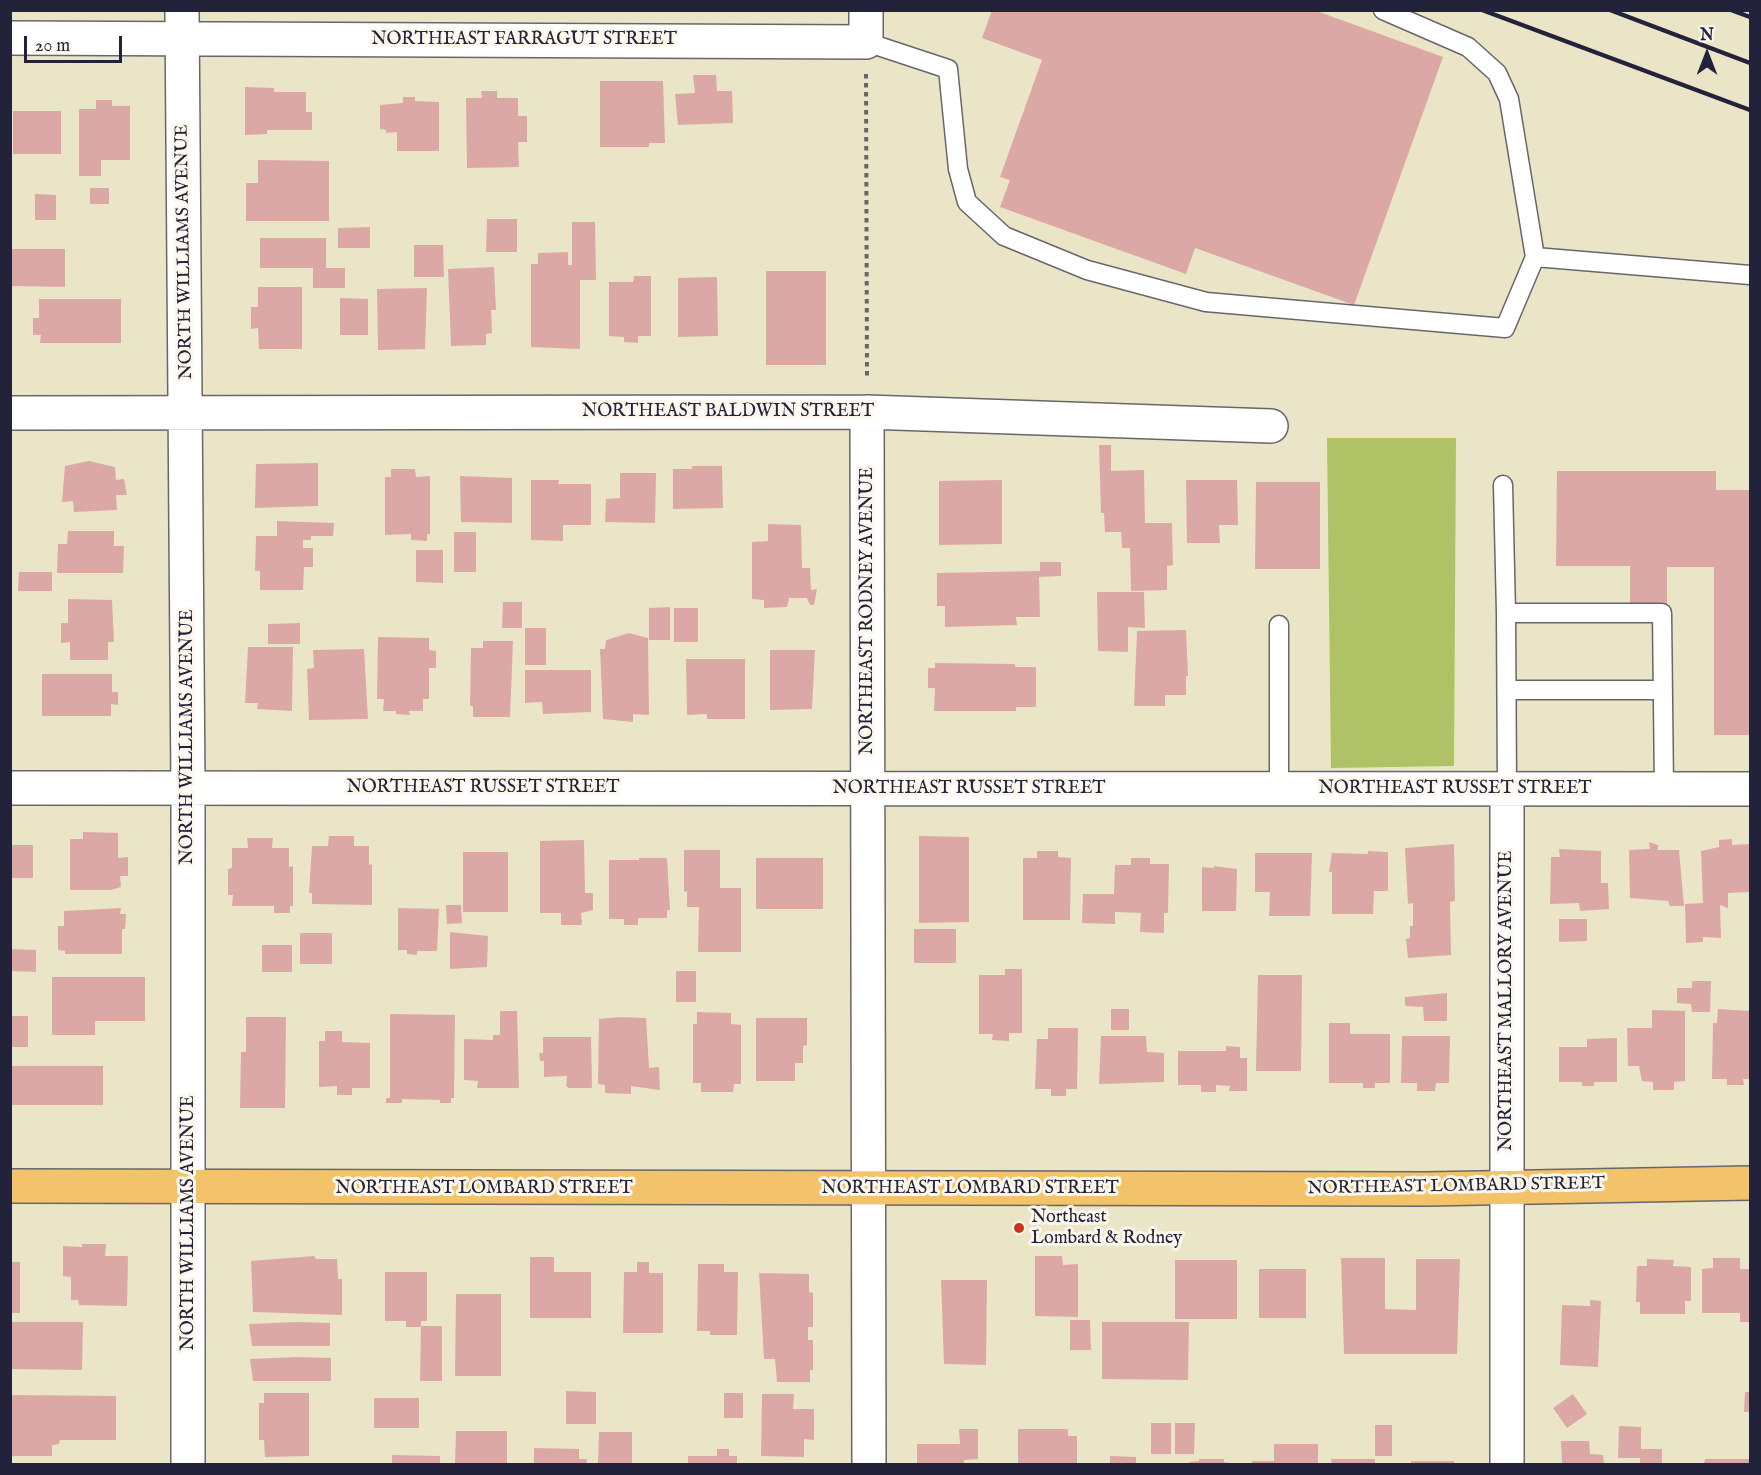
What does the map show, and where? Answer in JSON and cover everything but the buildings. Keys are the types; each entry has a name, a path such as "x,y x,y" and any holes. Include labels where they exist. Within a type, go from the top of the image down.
{"main road":[{"name":"NORTHEAST LOMBARD STREET","path":"10,1186 868,1189 1507,1187 1750,1183"}],"street":[{"name":"NORTHEAST FARRAGUT STREET","path":"10,38 182,24 866,26"},
{"name":"NORTH WILLIAMS AVENUE","path":"182,24 188,788 188,1464"},
{"name":"NORTHEAST BALDWIN STREET","path":"10,414 867,412 960,413 1271,426"},
{"name":"NORTHEAST RODNEY AVENUE","path":"867,412 869,1464"},
{"name":"NORTHEAST RUSSET STREET","path":"10,788 1750,789"},
{"name":"NORTHEAST MALLORY AVENUE","path":"1507,789 1507,1464"}],"lane":[{"path":"866,26 948,69 958,169 967,202 1004,236 1087,270 1206,302 1505,328 1535,257 1509,99 1497,73 1468,47 1383,10"},
{"path":"1535,257 1750,275"},
{"path":"1503,485 1507,789"},
{"path":"1506,613 1662,613 1664,789"},
{"path":"1279,624 1279,789"},
{"path":"1507,690 1663,690"}],"path":[{"path":"866,26 867,412"}],"green space":[{"path":"1327,438 1456,438 1454,766 1331,768"}],"railway":[{"path":"1482,10 1750,110"},
{"path":"1610,10 1750,63"},
{"path":"1731,10 1750,17"}],"place":[{"name":"Northeast Lombard & Rodney","path":"1019,1228"}]}
